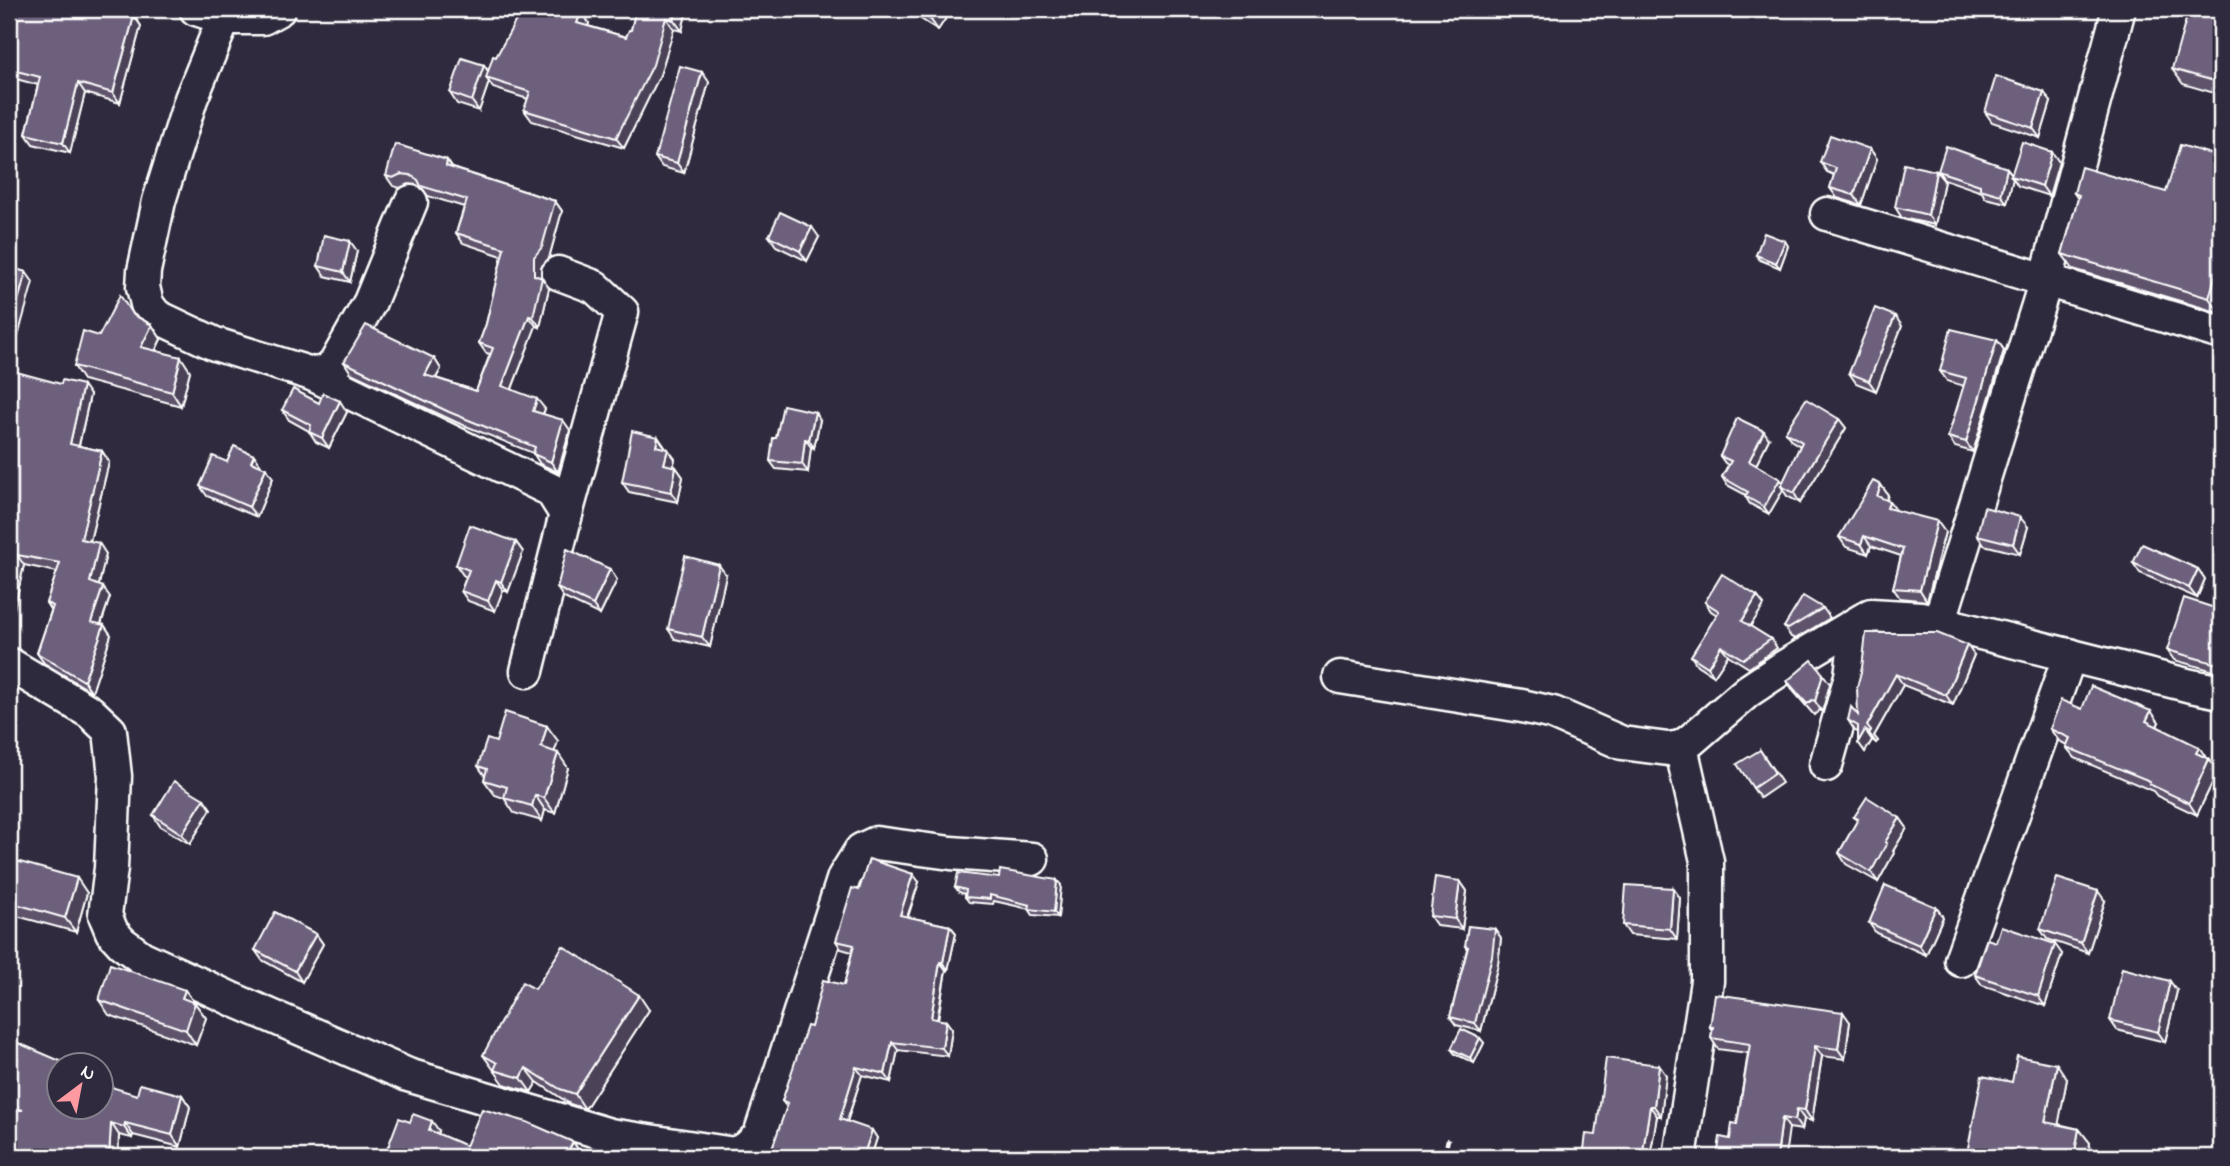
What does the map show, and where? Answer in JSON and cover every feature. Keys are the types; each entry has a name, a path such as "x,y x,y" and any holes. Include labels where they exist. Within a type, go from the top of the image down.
{"street":[{"path":"279,9 263,18 210,13 191,99 159,201 144,271 143,287 147,304 156,316 215,344 312,374 551,490 566,514"},
{"path":"1939,623 2046,281 2119,9"},
{"path":"312,374 326,372 335,364 370,302 411,202"},
{"path":"1827,214 2221,332"},
{"path":"527,671 566,514 622,312 594,287 558,273"},
{"path":"1340,677 1522,706 1553,713 1622,743 1681,747 1706,730 1748,691 1871,615 1921,618 2221,692"},
{"path":"1826,765 1851,676 1857,625"},
{"path":"1961,960 2070,655"},
{"path":"9,664 90,712 110,732 115,776 111,868 105,915 112,932 122,943 141,957 222,995 408,1074 605,1146 749,1153 760,1135 844,877 861,850 876,844 1032,859"},
{"path":"1680,1157 1707,981 1707,861 1681,747"}],"path":[{"path":"1444,1157 1449,1135"}],"building":[{"path":"16,9 109,9 134,16 113,93 78,83 63,143 26,134 40,77 9,69 9,36"},
{"path":"522,9 569,9 581,12 577,23 626,37 631,30 636,9 677,9 674,20 666,18 653,65 616,138 524,110 530,92 486,78 493,56 496,57"},
{"path":"914,9 938,9 931,20"},
{"path":"2189,9 2221,16 2221,83 2172,69"},
{"path":"462,58 484,65 472,101 450,93"},
{"path":"680,66 702,72 677,163 655,157"},
{"path":"1996,76 2044,92 2033,128 1985,112"},
{"path":"1830,135 1870,149 1854,195 1830,188 1836,168 1820,162"},
{"path":"2022,142 2052,152 2042,186 2011,176"},
{"path":"395,144 447,160 446,166 555,201 542,247 534,257 534,275 542,278 533,317 529,316 502,386 537,399 533,411 563,420 551,462 533,454 535,447 449,412 344,362 366,325 434,358 425,375 476,391 493,348 479,343 504,248 456,233 467,200 421,186 418,180 410,175 401,174 393,178 386,176"},
{"path":"2180,145 2221,157 2221,256 2209,298 2062,254 2079,195 2074,193 2081,167 2166,192"},
{"path":"1946,146 2007,168 2001,195 1938,171"},
{"path":"1904,164 1936,171 1928,215 1895,207"},
{"path":"780,212 812,227 800,251 769,236"},
{"path":"1764,233 1785,241 1776,263 1756,255"},
{"path":"324,235 350,241 343,272 318,266"},
{"path":"9,267 26,272 9,333"},
{"path":"120,295 132,314 152,325 141,347 181,357 172,392 74,366 83,331 99,336"},
{"path":"1875,308 1895,316 1869,381 1849,373"},
{"path":"1951,329 1997,340 1966,442 1948,437 1966,378 1940,371"},
{"path":"9,370 61,384 62,380 83,385 70,444 102,451 81,539 99,543 90,582 103,587 91,622 104,625 84,681 37,653 53,606 46,603 60,563 17,555 9,591"},
{"path":"293,389 319,403 323,393 340,401 322,438 309,432 311,425 282,410"},
{"path":"1806,399 1839,419 1794,493 1781,486 1802,442 1785,432"},
{"path":"783,405 815,412 809,440 805,439 802,464 770,461 773,438 776,438"},
{"path":"1737,418 1764,431 1749,461 1780,479 1764,507 1745,496 1748,492 1722,477 1731,461 1720,456"},
{"path":"632,431 658,437 656,446 668,449 664,464 676,467 671,492 622,482"},
{"path":"234,446 254,455 251,462 266,468 249,507 200,486 213,456 227,462"},
{"path":"1873,481 1881,485 1877,496 1889,501 1887,508 1937,521 1920,590 1893,588 1903,549 1864,536 1861,544 1839,537"},
{"path":"1984,507 2020,517 2013,544 1977,535"},
{"path":"470,525 516,542 501,582 496,580 488,601 461,591 469,570 456,565"},
{"path":"2142,544 2198,569 2189,588 2133,563"},
{"path":"567,549 610,569 593,605 557,588"},
{"path":"685,556 719,565 702,637 668,629"},
{"path":"1722,574 1757,596 1742,621 1771,639 1743,659 1721,646 1708,667 1691,656 1719,611 1705,602"},
{"path":"1803,596 1823,608 1788,629 1784,627"},
{"path":"2184,598 2221,610 2221,651 2217,664 2167,650"},
{"path":"1866,633 1937,633 1967,645 1946,695 1896,674 1867,726 1871,731 1869,733 1865,730 1858,742 1858,726 1848,720 1851,707 1858,715 1857,687"},
{"path":"1812,660 1823,674 1815,701 1807,704 1787,681"},
{"path":"2091,686 2151,711 2146,721 2199,747 2196,753 2209,759 2189,803 2149,784 2150,781 2066,747 2070,738 2050,729 2061,700 2082,709"},
{"path":"505,712 547,726 541,747 558,753 544,798 535,795 532,806 504,798 507,787 484,780 487,769 478,766 487,739 496,742"},
{"path":"1760,750 1775,773 1753,788 1737,764"},
{"path":"174,781 204,799 182,834 153,815"},
{"path":"1867,797 1900,818 1871,872 1839,853 1858,819 1854,817"},
{"path":"9,859 77,878 65,918 9,902"},
{"path":"869,859 913,874 900,915 950,926 943,962 940,962 931,1018 946,1021 942,1048 892,1042 885,1074 856,1067 840,1119 872,1130 863,1157 769,1157 788,1103 782,1101 807,1026 811,1027 823,980 844,985 854,945 836,941 852,888 859,890"},
{"path":"1000,870 1057,880 1054,912 1029,909 1030,905 990,895 990,899 965,897 966,890 955,887 958,873 999,878"},
{"path":"1435,877 1460,881 1455,919 1430,916"},
{"path":"2057,878 2098,891 2081,943 2040,929"},
{"path":"1626,885 1673,888 1670,929 1623,925"},
{"path":"1885,885 1936,907 1919,945 1869,923"},
{"path":"275,912 316,934 295,971 255,950"},
{"path":"1468,926 1495,929 1492,956 1475,1023 1450,1017 1468,947 1465,946"},
{"path":"2001,926 2055,944 2038,996 1975,975 1987,939 1996,942"},
{"path":"563,946 639,995 575,1094 560,1089 526,1068 521,1078 494,1070 497,1063 483,1055 522,982 535,989"},
{"path":"110,964 185,990 182,998 195,1003 186,1030 99,1000"},
{"path":"2122,968 2170,981 2158,1032 2110,1020"},
{"path":"1715,994 1843,1012 1838,1049 1815,1046 1805,1110 1797,1109 1795,1120 1782,1118 1777,1157 1717,1157 1720,1137 1730,1139 1732,1123 1737,1124 1750,1044 1711,1038"},
{"path":"1461,1029 1480,1038 1470,1058 1451,1049"},
{"path":"9,1039 46,1055 46,1120 116,1120 116,1088 137,1095 140,1084 182,1095 172,1135 125,1123 124,1127 111,1123 109,1157 9,1157 9,1110 23,1110 9,1106"},
{"path":"2017,1056 2057,1064 2045,1122 2079,1129 2074,1157 1986,1157 1967,1153 1982,1076 2012,1082"},
{"path":"1606,1058 1659,1065 1654,1106 1650,1106 1642,1157 1583,1157 1586,1134 1596,1135"},
{"path":"482,1109 527,1122 573,1142 565,1157 413,1157 388,1147 399,1118 410,1122 413,1114 432,1121 429,1130 466,1146"}]}
